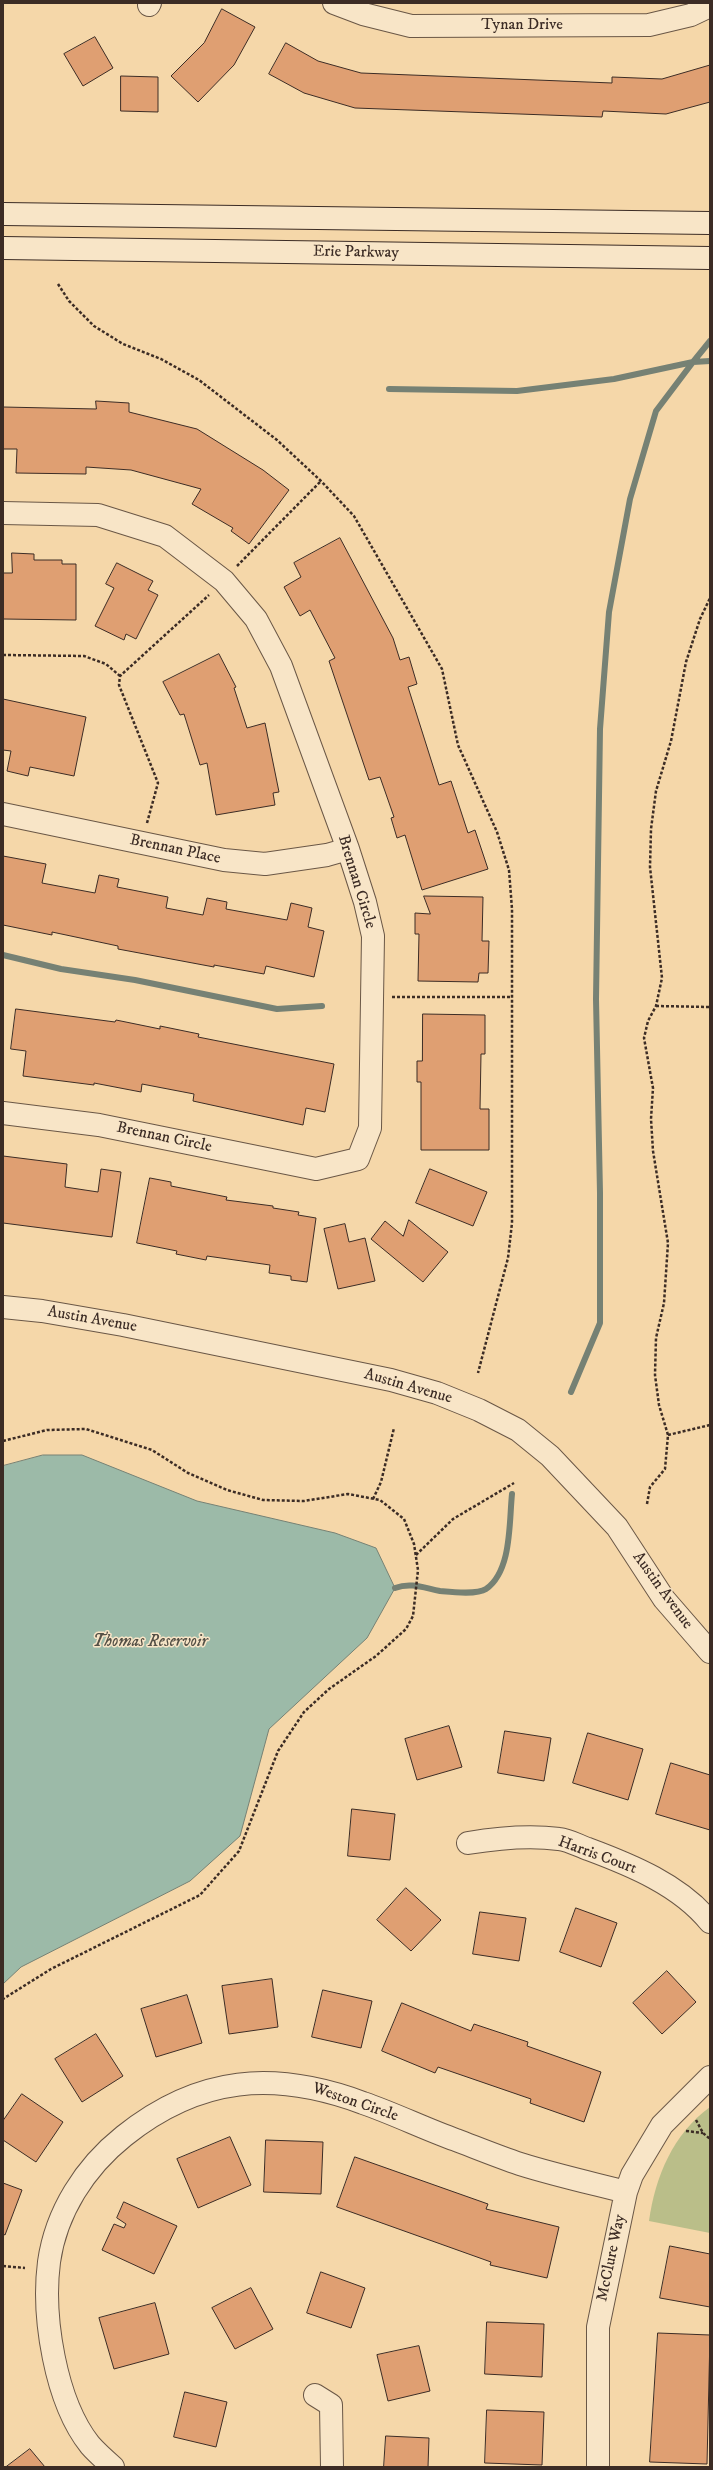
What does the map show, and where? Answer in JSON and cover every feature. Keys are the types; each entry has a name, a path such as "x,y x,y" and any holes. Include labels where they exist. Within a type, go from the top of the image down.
{"street":[{"name":"Tynan Drive","path":"334,3 363,14 411,26 649,25 691,15 710,6"},
{"path":"3,214 710,223"},
{"name":"Erie Parkway","path":"3,248 710,258"},
{"name":"Brennan Circle","path":"3,513 98,515 165,536 224,581 256,619 281,666 348,849 365,902 373,936 370,1128 358,1159 316,1169 99,1125 3,1113"},
{"name":"Brennan Place","path":"3,814 224,860 265,864 327,855 348,849"},
{"name":"Austin Avenue","path":"3,1307 42,1311 123,1325 392,1380 438,1393 479,1410 518,1430 555,1461 617,1527 664,1599 710,1652"},
{"name":"Harris Court","path":"468,1843 506,1837 560,1839 609,1857 664,1883 703,1913 710,1922"},
{"name":"McClure Way","path":"598,2467 598,2327 626,2192 632,2175 662,2125 710,2077"},
{"name":"Weston Circle","path":"113,2467 89,2444 64,2399 50,2343 48,2285 52,2242 71,2195 106,2150 141,2122 178,2100 226,2085 264,2083 303,2086 362,2102 424,2128 521,2164 626,2192"},
{"path":"315,2395 331,2405 332,2467"}],"path":[{"path":"58,284 69,301 94,326 123,344 161,359 199,380 278,440 321,481 354,516 442,669 458,745 497,832 509,870 512,909 512,1223 508,1258 478,1373"},
{"path":"236,567 321,481"},
{"path":"146,825 158,783 119,685 120,676 211,593"},
{"path":"647,1504 650,1487 665,1469 668,1435 659,1405 655,1375 656,1338 664,1303 668,1243 653,1151 651,1119 653,1088 644,1038 648,1021 656,1006 662,978 650,867 651,829 656,791 671,741 686,662 700,619 710,598"},
{"path":"3,655 84,656 106,664 120,676"},
{"path":"389,997 511,998"},
{"path":"656,1006 710,1007"},
{"path":"668,1435 710,1425"},
{"path":"373,1499 381,1482 394,1428"},
{"path":"3,1441 47,1430 86,1429 152,1450 188,1473 227,1490 264,1500 304,1501 348,1494 380,1500 404,1519 414,1544 418,1570 413,1616 406,1629 376,1656 329,1689 304,1712 278,1751 239,1851 200,1895 51,1969 3,1999"},
{"path":"416,1555 453,1519 514,1483"},
{"path":"694,2116 703,2133 710,2139"},
{"path":"683,2131 703,2133"},
{"path":"3,2266 25,2268"}],"green space":[{"path":"710,2107 710,2233 649,2221 656,2188 661,2173 676,2143 697,2118"}],"water":[{"name":"Thomas Reservoir","path":"43,1455 82,1455 197,1501 335,1533 376,1548 395,1588 367,1638 269,1729 240,1836 190,1881 21,1967 3,1984 3,1466"}],"building":[{"path":"222,9 255,27 234,65 198,102 171,76 204,43"},
{"path":"95,37 113,68 83,86 64,54"},
{"path":"286,43 318,61 361,73 612,83 612,77 662,79 710,65 710,102 666,114 603,111 602,117 355,108 304,93 269,74"},
{"path":"121,76 158,77 158,112 121,111"},
{"path":"96,401 129,403 129,412 197,429 263,470 289,490 249,544 231,531 233,528 192,504 201,489 131,470 86,467 86,474 16,473 17,449 3,449 3,407 96,409"},
{"path":"340,538 393,638 400,660 409,657 417,684 408,687 439,785 451,781 468,833 475,830 488,869 422,890 405,835 397,838 391,818 394,817 380,777 369,780 329,661 335,658 310,610 300,616 284,587 301,577 294,563"},
{"path":"12,553 34,554 34,560 62,560 62,564 76,564 76,620 3,619 3,573 12,573"},
{"path":"117,563 153,581 148,590 158,595 136,639 126,634 124,640 95,626 114,588 106,584"},
{"path":"219,654 236,687 234,688 247,728 265,723 279,792 273,793 275,805 216,815 207,763 200,765 184,714 180,715 163,682"},
{"path":"3,699 86,717 74,776 30,767 28,776 7,771 11,751 3,750"},
{"path":"3,856 46,864 42,883 95,893 99,875 119,879 117,887 168,897 166,908 203,915 207,898 227,902 226,909 287,920 291,903 312,908 308,927 324,931 314,977 266,966 264,974 214,965 214,967 118,949 118,946 52,932 52,935 3,925"},
{"path":"424,896 483,897 482,941 489,941 488,973 479,973 478,982 418,981 419,934 415,934 415,913 430,914"},
{"path":"16,1009 115,1022 116,1020 160,1029 160,1026 199,1034 198,1037 334,1064 325,1112 306,1108 303,1125 193,1101 194,1094 142,1084 141,1092 94,1083 94,1085 23,1076 26,1051 11,1049"},
{"path":"423,1014 485,1015 485,1054 481,1054 480,1109 489,1109 489,1150 421,1150 421,1082 417,1082 417,1061 422,1061"},
{"path":"3,1156 67,1164 65,1187 98,1192 101,1169 121,1172 112,1237 3,1223"},
{"path":"430,1169 487,1192 473,1226 416,1203"},
{"path":"150,1178 171,1182 171,1186 227,1197 226,1200 273,1206 273,1208 299,1212 298,1215 316,1218 307,1282 291,1280 291,1276 269,1273 270,1265 207,1256 206,1260 176,1254 177,1251 137,1243"},
{"path":"409,1220 448,1252 423,1282 371,1239 385,1221 403,1236"},
{"path":"345,1224 349,1242 365,1238 375,1281 338,1289 324,1229"},
{"path":"449,1726 462,1767 417,1780 405,1739"},
{"path":"505,1731 551,1738 544,1781 498,1773"},
{"path":"588,1733 643,1749 628,1800 573,1783"},
{"path":"671,1763 710,1775 710,1830 656,1814"},
{"path":"352,1809 395,1814 390,1860 348,1856"},
{"path":"406,1888 441,1920 411,1951 377,1920"},
{"path":"576,1908 617,1923 601,1967 560,1952"},
{"path":"480,1912 526,1918 519,1961 473,1954"},
{"path":"667,1971 696,2002 662,2034 633,2003"},
{"path":"272,1979 278,2027 229,2034 222,1986"},
{"path":"323,1990 372,2001 361,2048 312,2037"},
{"path":"187,1995 202,2043 156,2057 141,2009"},
{"path":"402,2003 471,2031 474,2024 528,2042 527,2046 601,2072 584,2122 530,2103 531,2099 438,2067 435,2073 382,2051"},
{"path":"96,2034 123,2076 82,2102 55,2059"},
{"path":"22,2094 63,2122 36,2162 3,2140 3,2121"},
{"path":"230,2137 251,2185 198,2208 177,2159"},
{"path":"266,2140 323,2142 321,2194 264,2192"},
{"path":"355,2157 488,2204 486,2209 559,2227 547,2278 490,2265 491,2262 337,2207"},
{"path":"3,2183 22,2190 5,2235 3,2234"},
{"path":"124,2202 177,2226 154,2274 102,2250 114,2224 124,2228 126,2224 117,2218"},
{"path":"670,2246 710,2254 710,2307 660,2298"},
{"path":"321,2272 365,2288 351,2328 307,2313"},
{"path":"251,2288 273,2329 235,2349 212,2308"},
{"path":"155,2303 169,2354 114,2369 99,2318"},
{"path":"487,2322 544,2324 542,2377 485,2374"},
{"path":"658,2333 710,2335 707,2464 650,2462"},
{"path":"419,2346 430,2391 388,2401 377,2355"},
{"path":"185,2392 227,2402 216,2447 174,2437"},
{"path":"487,2410 544,2412 542,2465 485,2463"},
{"path":"386,2436 429,2438 428,2467 384,2467"},
{"path":"30,2449 45,2467 6,2467"}],"waterway":[{"path":"389,389 517,391 614,379 693,362 710,341"},
{"path":"571,1392 600,1323 600,1193 596,999 600,729 609,612 630,499 656,411 693,362 710,361"},
{"path":"3,955 61,969 135,980 277,1009 322,1006"},
{"path":"395,1588 401,1586 412,1586 440,1591 464,1593 477,1592 486,1589 494,1581 501,1570 505,1558 508,1545 512,1494"}]}
